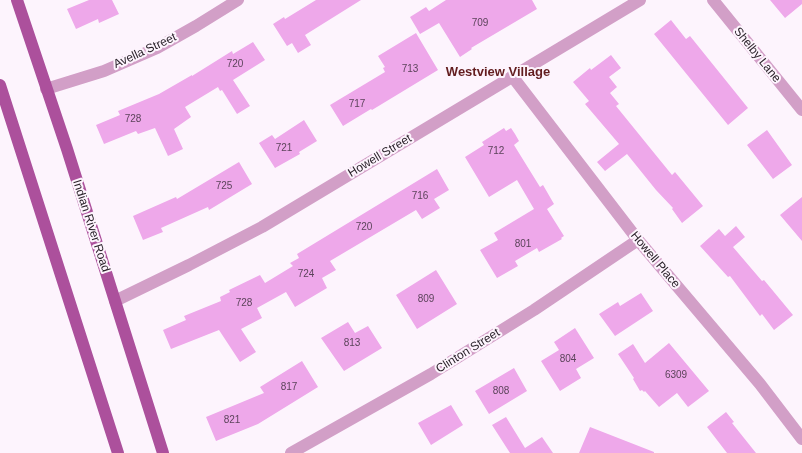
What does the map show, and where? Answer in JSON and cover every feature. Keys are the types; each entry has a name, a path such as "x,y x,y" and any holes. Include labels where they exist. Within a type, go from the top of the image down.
{"main road":[{"name":"Indian River Road","path":"17,0 163,453"},
{"path":"0,85 118,453"}],"street":[{"name":"Avella Street","path":"46,90 104,71 157,48 238,0"},
{"name":"Howell Street","path":"115,301 190,265 262,227 640,0"},
{"name":"Shelby Lane","path":"713,0 802,110"},
{"name":"Howell Place","path":"512,76 638,240 760,384 802,439"},
{"name":"Clinton Street","path":"291,453 437,370 534,310 638,240"}],"building":[{"path":"89,0 112,0 119,14 99,23 98,19 76,29 67,9"},
{"path":"316,0 361,0 305,35 311,45 298,53 292,43 287,46 273,24 284,17 285,19"},
{"path":"446,0 532,0 537,9 471,48 472,49 460,57 439,23 420,34 410,17 426,7 429,11"},
{"path":"770,0 802,0 802,4 785,18"},
{"path":"671,20 686,39 690,36 748,108 728,125 654,34"},
{"path":"416,33 438,70 343,126 330,105 385,72 383,68 385,67 378,56"},
{"path":"253,42 265,60 233,80 250,106 237,114 222,90 220,91 218,87 185,107 191,117 174,129 183,149 168,156 155,128 138,134 136,131 104,144 96,125 120,115 118,111 159,94 192,76 232,51 233,54"},
{"path":"611,55 621,68 609,77 617,87 610,93 619,104 616,106 672,175 675,172 703,206 682,223 672,209 673,208 656,190 627,154 605,171 597,162 619,144 585,104 589,101 573,82 590,68 591,70"},
{"path":"304,120 317,141 299,152 300,154 275,168 259,143 272,135 275,139"},
{"path":"504,128 506,131 511,128 515,134 519,141 514,145 540,187 543,185 554,204 547,209 564,236 561,238 562,239 539,252 537,248 515,261 518,266 497,278 480,250 498,240 494,233 534,209 517,180 489,197 465,157 484,145 482,142"},
{"path":"767,130 792,165 773,179 747,145"},
{"path":"239,162 252,184 209,210 208,207 161,228 163,232 143,240 133,216 176,197 177,199"},
{"path":"437,169 449,190 434,199 440,208 422,219 416,210 330,261 336,270 322,278 327,288 295,307 286,292 257,308 262,318 241,329 256,352 240,362 219,330 171,349 163,330 186,320 184,316 221,301 220,297 230,292 229,290 260,275 265,283 293,266 290,263 299,258 297,254"},
{"path":"802,197 802,241 780,215"},
{"path":"736,226 745,237 733,247 762,281 764,280 793,315 774,330 762,314 760,316 730,276 728,277 700,246 719,229 725,236"},
{"path":"436,270 457,304 417,329 396,295"},
{"path":"641,293 653,311 615,336 599,314 618,302 620,306"},
{"path":"348,322 355,333 368,326 382,348 344,371 321,338"},
{"path":"575,328 594,358 576,369 581,378 560,391 541,361 559,350 554,342"},
{"path":"669,343 709,391 688,407 677,393 659,407 645,391 640,391 633,379 634,378 618,354 633,344 645,363"},
{"path":"302,361 318,387 258,424 216,441 206,417 264,393 260,387"},
{"path":"514,368 527,391 489,414 475,391"},
{"path":"451,405 463,425 431,445 418,423"},
{"path":"726,412 734,422 732,423 756,453 727,453 707,427"},
{"path":"506,417 525,448 542,437 553,453 510,453 492,425"},
{"path":"590,427 654,452 654,453 579,453"}],"district":[{"name":"Westview Village","path":"498,72"}]}
